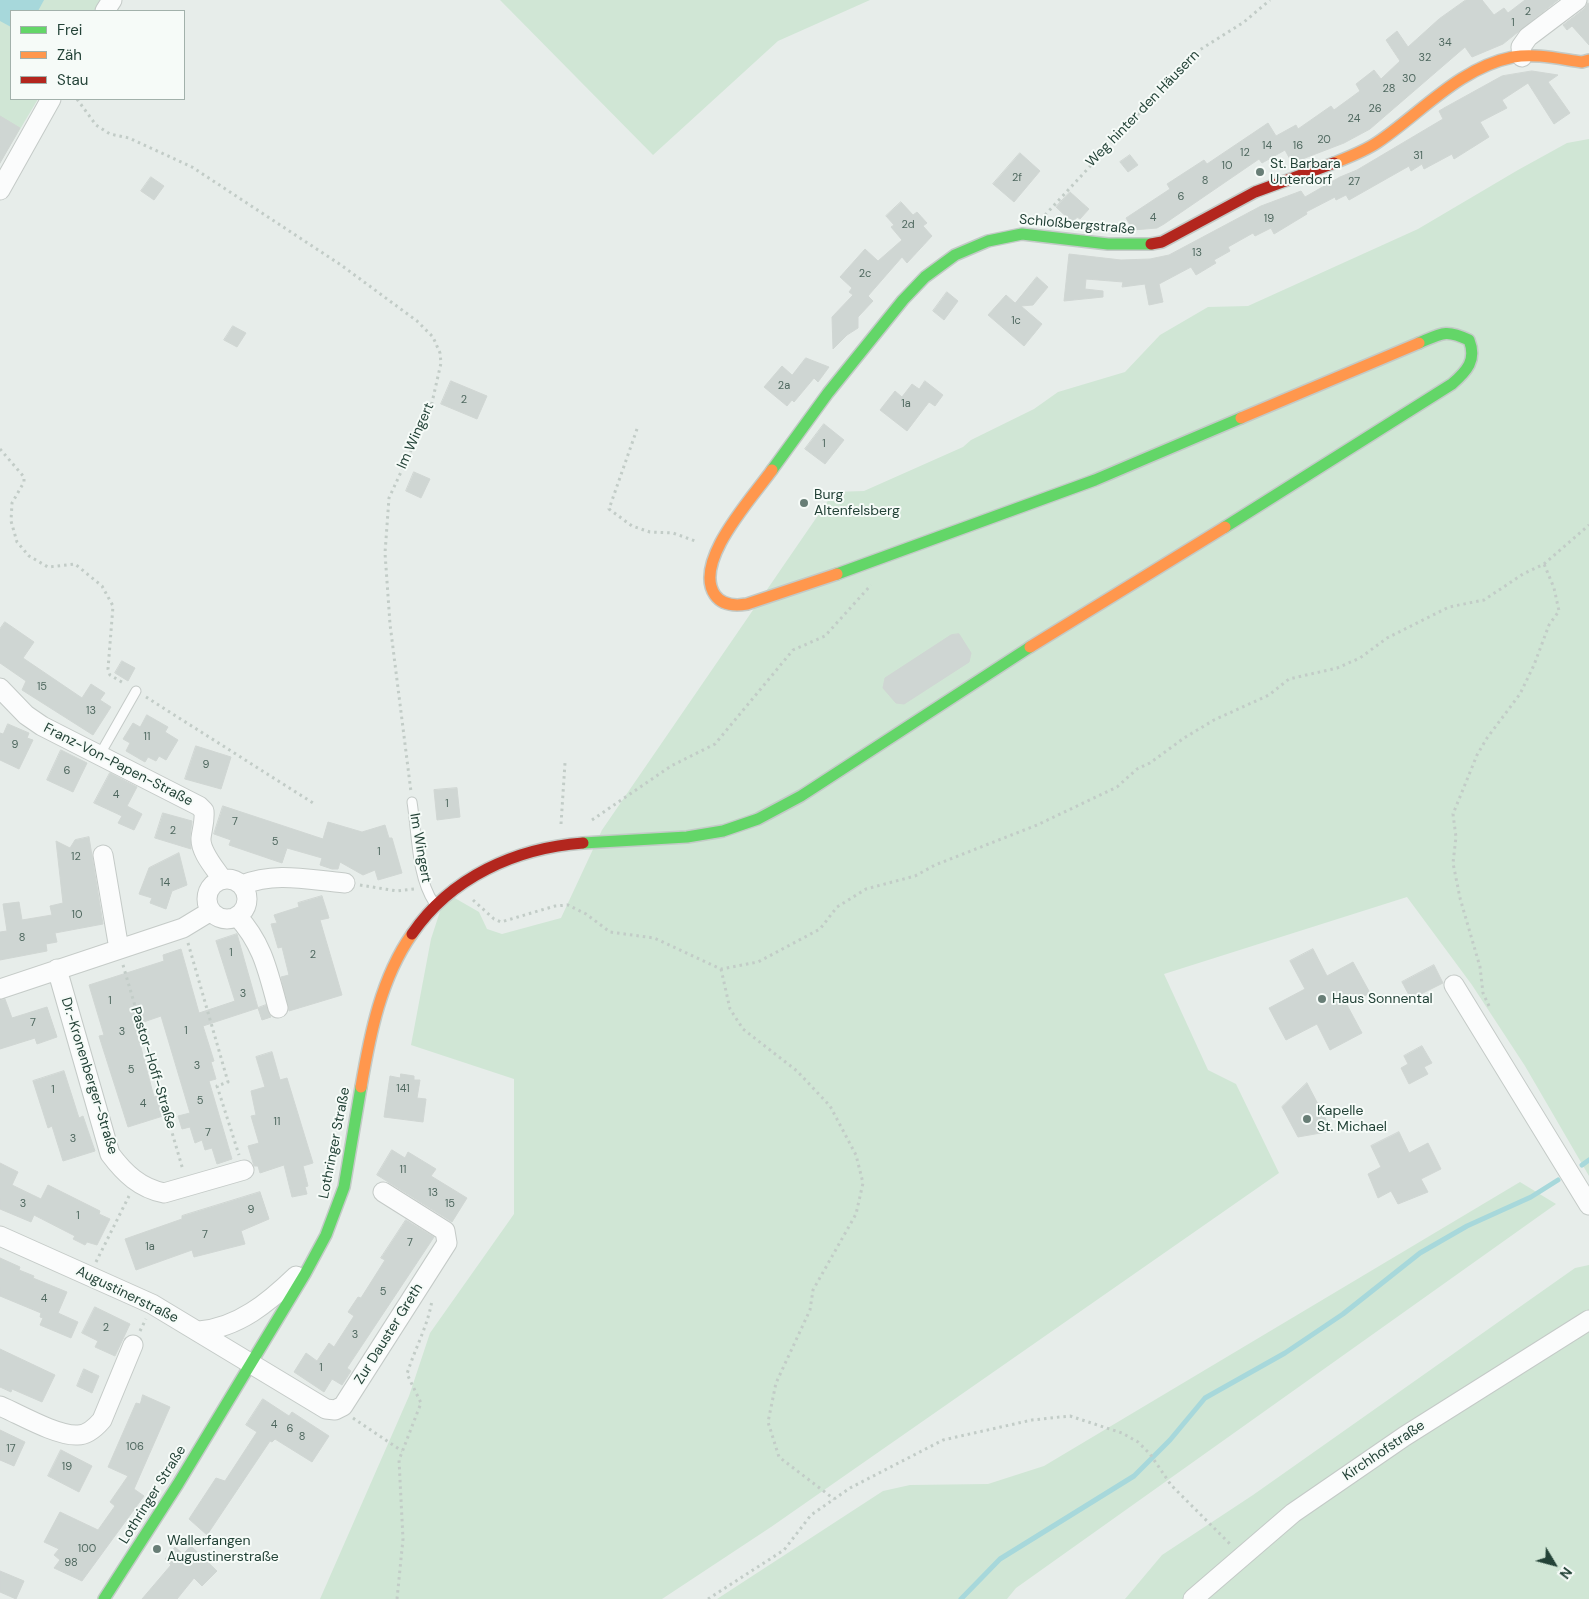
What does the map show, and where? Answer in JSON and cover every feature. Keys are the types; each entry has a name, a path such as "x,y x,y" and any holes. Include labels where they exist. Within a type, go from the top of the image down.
{"street":[{"path":"1522,56 1522,47 1528,37 1577,0"},
{"name":"Schloßbergstraße","path":"713,556 769,474 861,351 925,276 949,258 968,248 1015,234 1032,234 1126,246 1148,246 1162,242 1255,192 1350,157 1371,146 1400,126 1429,100 1459,80 1497,62 1522,56 1582,62 1589,60"},
{"path":"0,190 50,100"},
{"name":"Lothringer Straße","path":"104,1599 161,1513 311,1261 335,1215 345,1187 375,1022 385,990 405,944 421,920 436,904 458,886 507,858 559,844 618,839 699,836 729,830 781,809 979,678 1452,384 1472,366 1474,349 1469,340 1462,335 1452,332 1442,333 1095,480 746,605 731,605 719,600 712,590 709,576 713,556"},
{"name":"Franz-Von-Papen-Straße","path":"0,688 26,715 42,726 199,806 204,811 205,819 200,840 203,850 222,879"},
{"path":"103,855 119,949"},
{"path":"242,886 259,878 274,876 345,883"},
{"path":"222,879 236,881 242,886 246,893 247,902 244,910 237,916 228,919 219,917 211,911 207,902 208,892 214,884 222,879"},
{"path":"0,989 183,928 211,911"},
{"path":"237,916 251,931 263,953 278,1008"},
{"name":"Dr.-Kronenberger-Straße","path":"57,969 110,1154 122,1170 136,1182 152,1190 164,1193 188,1188 244,1170"},
{"path":"1454,985 1589,1205"},
{"name":"Zur Dauster Greth","path":"343,1406 447,1243 448,1237 445,1231 383,1192"},
{"name":"Augustinerstraße","path":"0,1236 152,1304 250,1363"},
{"path":"199,1331 210,1330 234,1322 265,1304 311,1261"},
{"name":"Kirchhofstraße","path":"1193,1599 1293,1513 1405,1436 1589,1320"},
{"path":"0,1406 64,1433 78,1436 86,1433 96,1428 102,1420 133,1345"},
{"path":"250,1363 326,1410 335,1410 343,1406"}],"lane":[{"path":"99,756 136,691"},
{"name":"Im Wingert","path":"412,802 426,887 436,904"}],"path":[{"name":"Weg hinter den Häusern","path":"1032,234 1057,200 1198,51 1244,22 1270,0"},
{"name":"Im Wingert","path":"78,100 96,125 110,134 129,138 192,167 341,265 417,321 433,337 440,352 441,363 431,407 389,498 385,553 390,624 412,802"},
{"path":"636,429 609,509 632,526 650,532 673,533 700,542 701,550 713,556"},
{"path":"0,449 24,477 24,482 12,503 11,521 17,542 30,556 48,567 75,564 102,586 113,606 108,669 110,675 313,803"},
{"path":"458,886 494,919 501,922 555,906 568,906 586,914 610,932 654,938 721,969 758,962 820,929 837,907 866,889 915,876 935,865 1037,825 1118,787 1137,769 1150,763 1184,738 1214,720 1269,695 1289,679 1337,668 1360,658 1387,638 1449,607 1484,600 1523,574 1544,564 1589,525"},
{"path":"1472,1017 1491,1010 1483,993 1480,967 1460,898 1453,863 1456,837 1453,814 1477,754 1520,694 1534,665 1549,625 1559,611 1554,588 1544,564"},
{"path":"590,821 670,766 715,744 793,650 825,636 876,579"},
{"path":"559,844 560,833 565,828 560,824 565,763"},
{"path":"345,883 397,891 426,887"},
{"path":"183,928 228,1082 217,1086 244,1170"},
{"name":"Pastor-Hoff-Straße","path":"119,949 188,1188"},
{"path":"721,969 730,1009 743,1029 797,1071 830,1106 856,1155 863,1183 856,1214 813,1290 810,1310 776,1383 768,1422 779,1457 834,1499"},
{"path":"90,1275 136,1182"},
{"path":"397,1599 403,1539 399,1460 422,1404 407,1374 414,1352 429,1321 432,1306 432,1299 421,1283"},
{"path":"133,1345 152,1304"},
{"path":"343,1406 351,1416 402,1451"},
{"path":"708,1599 784,1550 811,1515 850,1488 943,1440 1032,1420 1070,1416 1122,1433 1138,1442 1150,1454 1171,1485 1242,1555"}],"green space":[{"path":"0,0 102,0 96,10 10,10 10,100 37,100 0,163"},
{"path":"500,0 870,0 778,41 653,155"},
{"path":"1589,139 1589,1176 1525,1066 1472,985 1407,897 1164,974 1208,1070 1236,1084 1279,1173 771,1527 662,1599 320,1599 409,1396 430,1333 514,1214 514,1079 411,1045 431,939 446,893 479,912 487,929 502,934 561,918 602,830 834,492 864,491 963,447 971,440 1034,409 1058,392 1125,372 1160,335 1208,307 1248,306 1418,229 1567,143"},
{"path":"1520,1182 1556,1204 1016,1588 1007,1599 717,1599 883,1491 910,1485 988,1484 1044,1466"},
{"path":"1589,1265 1589,1599 1125,1599 1162,1555 1253,1495 1575,1268"}],"water":[{"path":"0,0 44,0 39,10 10,10 10,26 0,21"}],"building":[{"path":"1466,0 1482,0 1494,15 1504,8 1508,13 1525,0 1558,0 1503,44 1472,57 1465,47 1370,129 1344,143 1292,163 1285,150 1262,163 1259,159 1157,228 1133,230 1126,218 1170,189 1167,184 1204,160 1207,164 1268,123 1276,136 1296,125 1298,129 1331,106 1334,110 1360,91 1356,84 1374,70 1381,79 1400,61 1386,40 1397,31 1408,47 1439,19"},
{"path":"1588,3 1589,45 1572,26 1567,30 1563,25 1584,9"},
{"path":"1532,71 1558,75 1548,82 1570,113 1554,124 1528,83 1502,100 1507,108 1480,122 1489,137 1454,159 1452,154 1424,169 1422,164 1411,171 1409,166 1349,200 1346,195 1336,200 1335,197 1306,212 1307,214 1274,234 1271,228 1255,236 1253,233 1228,247 1230,251 1214,260 1216,263 1196,275 1191,267 1159,284 1163,302 1149,305 1145,284 1122,287 1123,282 1086,279 1085,289 1103,291 1103,297 1064,301 1069,254 1121,260 1150,259 1169,255 1261,206 1301,191 1305,197 1340,177 1357,170 1443,119 1439,111 1444,108 1502,76"},
{"path":"0,116 20,128 0,163"},
{"path":"1020,153 1040,171 1014,202 993,184"},
{"path":"1130,155 1138,165 1128,172 1120,162"},
{"path":"151,177 164,186 154,200 141,191"},
{"path":"1070,192 1089,209 1080,219 1077,217 1073,223 1056,207"},
{"path":"901,202 913,215 917,212 927,223 923,226 932,236 907,263 902,257 868,296 873,301 858,317 858,328 847,335 833,349 832,317 853,295 849,292 852,288 840,277 865,249 878,261 902,240 891,227 894,225 886,216"},
{"path":"1037,277 1048,287 1033,305 1021,306 1042,324 1024,346 988,315 1006,295 1015,303"},
{"path":"947,292 958,301 944,320 933,311"},
{"path":"233,326 246,333 237,347 224,340"},
{"path":"806,358 829,367 818,382 814,378 794,402 792,400 787,406 764,387 782,366 792,375"},
{"path":"451,381 487,396 477,419 441,404"},
{"path":"925,381 943,395 935,406 929,402 907,431 880,410 895,391 902,397 912,384 919,389"},
{"path":"824,424 844,440 825,464 805,449"},
{"path":"414,472 430,479 421,498 406,491"},
{"path":"5,622 34,642 23,658 82,698 91,684 105,693 100,700 111,707 93,735 22,690 26,681 0,663 0,629"},
{"path":"959,634 971,653 969,662 904,704 896,703 883,688 885,678 951,635"},
{"path":"122,661 135,668 128,681 115,673"},
{"path":"147,715 168,727 165,732 178,740 166,760 159,756 156,761 148,757 145,762 126,751 130,743 123,739 133,723 140,727"},
{"path":"8,724 29,733 27,738 33,740 19,769 0,760 0,733 3,734"},
{"path":"196,746 231,757 221,789 185,779"},
{"path":"61,750 87,763 73,792 47,780"},
{"path":"110,773 137,787 127,806 142,814 134,830 118,823 122,816 94,803"},
{"path":"457,788 460,817 437,820 434,790"},
{"path":"223,806 323,839 328,822 362,832 385,825 389,838 392,838 402,873 378,880 375,870 363,875 340,862 338,869 332,869 320,865 322,858 287,848 282,863 229,845 231,840 214,834"},
{"path":"163,813 192,821 191,849 155,838"},
{"path":"89,837 103,924 55,933 57,942 46,944 47,951 0,960 0,932 7,931 3,904 19,902 22,920 52,915 50,906 63,903 56,841 70,848 75,840"},
{"path":"179,853 187,885 172,891 166,909 150,903 152,898 139,894 149,868"},
{"path":"322,896 329,918 320,920 342,995 289,1011 281,977 289,975 282,947 278,948 271,924 277,923 274,915 299,907 298,903"},
{"path":"237,934 258,1008 203,1026 214,1061 211,1062 216,1079 209,1081 232,1159 217,1164 212,1148 205,1150 202,1140 195,1143 190,1127 182,1129 178,1116 190,1113 161,1016 135,1025 154,1097 157,1096 163,1116 128,1127 99,1036 104,1035 89,985 164,961 163,955 181,949 199,1013 235,1001 216,941"},
{"name":"Haus Sonnental","path":"1313,949 1327,976 1353,962 1370,993 1347,1005 1362,1033 1330,1050 1317,1024 1286,1040 1269,1008 1305,989 1290,961"},
{"path":"1434,965 1443,983 1411,999 1402,982"},
{"path":"5,999 12,1018 47,1007 57,1037 37,1044 35,1038 0,1049 0,1000"},
{"path":"266,1005 271,1017 262,1020 258,1008"},
{"path":"1422,1046 1432,1063 1424,1067 1428,1074 1409,1084 1401,1068 1408,1064 1404,1056"},
{"path":"272,1052 280,1080 287,1078 313,1163 303,1166 308,1186 305,1187 307,1194 292,1197 284,1165 260,1173 258,1166 254,1166 248,1146 259,1143 251,1116 256,1115 251,1091 265,1087 256,1057"},
{"path":"64,1071 79,1118 83,1116 95,1151 63,1161 52,1126 48,1128 33,1081"},
{"path":"401,1074 414,1076 414,1080 420,1080 417,1098 426,1099 423,1122 384,1117 390,1076 400,1078"},
{"name":"Kapelle St. Michael","path":"1307,1083 1332,1131 1298,1137 1282,1107"},
{"path":"1399,1132 1409,1153 1428,1143 1441,1169 1421,1179 1428,1192 1398,1204 1391,1191 1378,1198 1368,1174 1381,1167 1371,1146"},
{"path":"392,1150 405,1158 408,1152 436,1169 431,1176 467,1198 452,1222 377,1175"},
{"path":"0,1163 18,1172 12,1185 41,1199 48,1185 100,1211 99,1214 110,1219 97,1245 87,1242 85,1245 73,1239 75,1236 34,1215 31,1222 0,1209"},
{"path":"260,1192 269,1219 241,1231 245,1244 194,1257 192,1250 136,1270 125,1239 182,1219 182,1216"},
{"path":"406,1220 434,1237 347,1368 351,1371 342,1385 332,1379 324,1392 294,1372 306,1353 317,1361 329,1343 334,1347 354,1316 348,1312 358,1297 361,1298 385,1260 381,1258"},
{"path":"0,1258 20,1267 19,1270 34,1276 33,1278 67,1292 58,1313 78,1322 71,1338 40,1325 43,1318 40,1317 41,1313 0,1296"},
{"path":"95,1307 130,1324 115,1356 95,1347 98,1341 82,1333"},
{"path":"0,1349 55,1375 42,1402 12,1389 11,1392 0,1387"},
{"path":"84,1369 99,1376 92,1393 77,1386"},
{"path":"143,1395 170,1407 134,1489 144,1496 82,1581 54,1568 60,1560 54,1555 59,1549 44,1542 60,1512 98,1530 115,1506 110,1502 128,1476 108,1467 136,1403 140,1404"},
{"path":"263,1399 289,1416 292,1412 329,1436 312,1462 275,1439 272,1442 270,1441 207,1535 189,1519 216,1478 225,1481 257,1432 246,1425"},
{"path":"0,1430 25,1442 14,1466 0,1460"},
{"path":"61,1450 92,1466 79,1492 48,1476"},
{"path":"191,1546 217,1571 202,1586 194,1578 177,1599 142,1599 171,1565 165,1559 175,1547 183,1554"},
{"path":"0,1571 24,1581 16,1599 0,1592"}],"waterway":[{"path":"1582,1165 1589,1160"},
{"path":"961,1599 1000,1559 1134,1476 1170,1440 1205,1398 1285,1353 1343,1314 1420,1253 1467,1226 1531,1197 1558,1180"}],"traffic: fast":[{"path":"772,470 828,393 903,300 925,277 955,255 988,241 1022,234 1108,244 1151,244"},
{"path":"1225,527 1452,384 1469,365 1472,353 1469,340 1449,333 1419,343"},
{"path":"837,574 1095,480 1241,418"},
{"path":"583,843 687,837 723,831 758,819 801,796 1030,647"},
{"path":"104,1599 178,1484 305,1274 326,1235 344,1187 361,1087"}],"traffic: slow":[{"path":"1334,163 1373,145 1458,81 1494,63 1521,56 1548,57 1582,62 1589,60"},
{"path":"1241,418 1419,343"},
{"path":"772,470 728,530 718,548 712,565 710,581 715,595 721,601 729,604 747,604 837,574"},
{"path":"1030,647 1225,527"},
{"path":"361,1087 378,1007 392,969 412,934"}],"traffic: jam":[{"path":"1151,244 1162,242 1255,192 1334,163"},
{"path":"412,934 446,896 466,881 487,869 534,851 583,843"}],"place":[{"name":"St. Barbara Unterdorf","path":"1260,172"},
{"name":"Burg Altenfelsberg","path":"804,503"},
{"name":"Haus Sonnental","path":"1322,999"},
{"name":"Kapelle St. Michael","path":"1307,1119"},
{"name":"Wallerfangen Augustinerstraße","path":"157,1549"}]}
